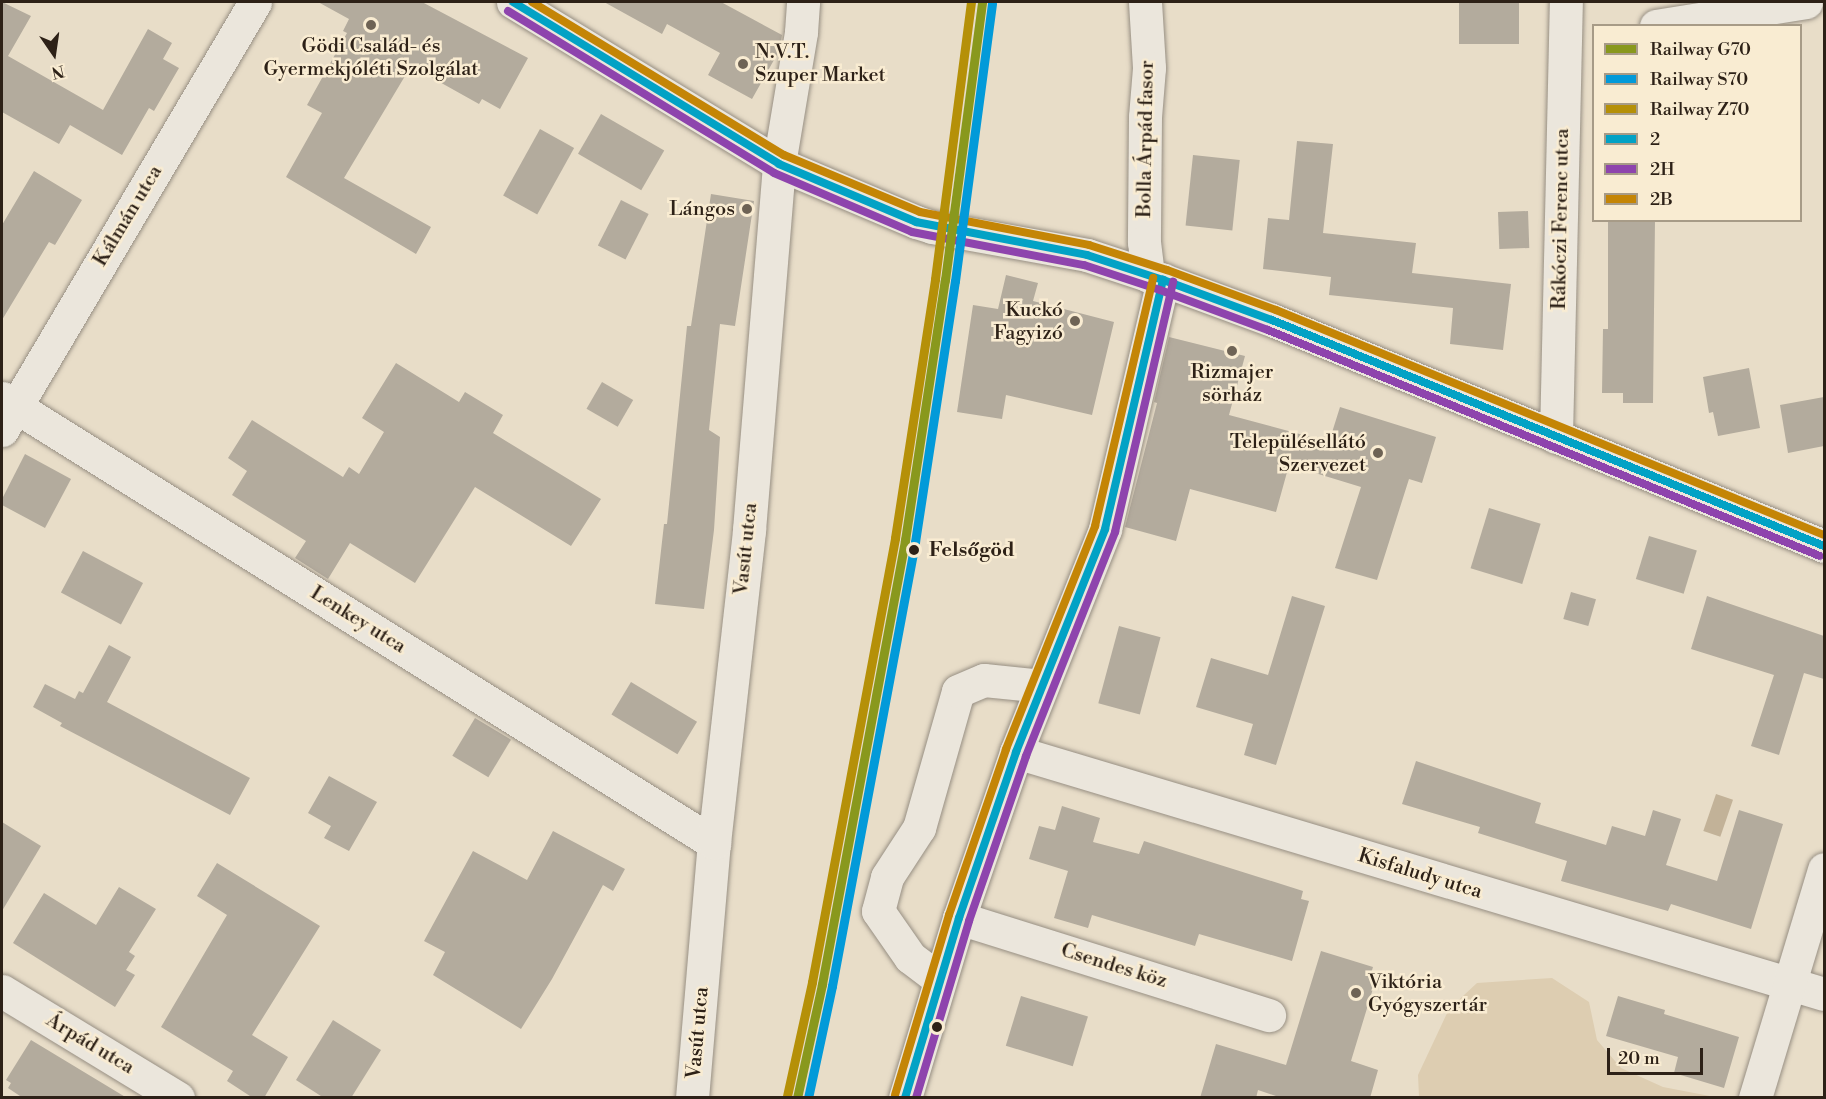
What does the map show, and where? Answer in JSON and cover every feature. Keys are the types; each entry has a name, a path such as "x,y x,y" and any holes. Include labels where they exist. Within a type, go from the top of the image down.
{"street":[{"name":"Kálmán utca","path":"6,411 255,2"},
{"path":"513,2 779,164 916,222 952,231 1087,255 1155,278 1272,320 1824,546"},
{"name":"Vasút utca","path":"692,1098 714,843 749,530 779,164 801,32 803,2"},
{"name":"Bolla Árpád fasor","path":"905,1098 939,979 1016,752 1105,529 1155,278 1144,242 1145,117 1149,68 1145,2"},
{"name":"Rákóczi Ferenc utca","path":"1556,437 1579,38 1566,2"},
{"path":"1668,24 1806,2"},
{"name":"Lenkey utca","path":"6,411 714,843"},
{"path":"939,979 910,957 878,911 887,877 920,828 958,691 984,680 1042,686"},
{"name":"Kisfaludy utca","path":"1016,752 1787,985 1824,994"},
{"path":"1755,1098 1787,985 1824,869"},
{"name":"Csendes köz","path":"959,918 1269,1015"},
{"name":"Árpád utca","path":"2,991 178,1098"}],"shaded area":[{"path":"1716,794 1733,800 1720,837 1703,831"},
{"path":"1552,978 1589,1002 1597,1040 1621,1068 1663,1087 1715,1097 1419,1097 1418,1075 1449,1009 1477,983"}],"building":[{"path":"2,2 31,16 8,56 103,110 148,29 172,43 163,59 179,68 154,111 149,108 122,155 70,125 59,144 2,112"},
{"path":"318,2 422,2 528,58 500,109 482,99 479,104 411,66 344,178 431,227 416,254 286,177 322,113 307,105 347,33 343,31 349,19"},
{"path":"604,2 721,2 782,35 779,51 752,99 708,75 720,53 667,24 662,34"},
{"path":"1459,2 1519,2 1519,44 1459,44"},
{"path":"601,114 664,150 641,190 578,154"},
{"path":"540,129 574,148 537,214 503,195"},
{"path":"1297,141 1333,144 1323,233 1416,243 1412,273 1511,284 1503,350 1450,344 1453,308 1329,295 1331,277 1263,269 1268,218 1289,220"},
{"path":"1193,155 1240,160 1232,231 1186,226"},
{"path":"34,171 82,200 55,245 49,242 2,320 2,225"},
{"path":"711,194 754,201 735,326 720,324 709,430 720,437 714,530 704,609 655,604 664,524 667,524 687,326 691,326"},
{"path":"621,200 649,214 625,260 598,245"},
{"path":"1528,211 1529,248 1499,249 1498,212"},
{"path":"1608,222 1655,222 1653,403 1623,403 1623,393 1602,393 1603,329 1608,329"},
{"path":"1006,275 1038,283 1033,301 1114,322 1092,415 1006,395 1002,419 957,412 973,305 998,309"},
{"path":"1169,337 1245,356 1229,415 1329,442 1340,407 1436,437 1422,483 1409,479 1377,580 1335,568 1361,487 1289,465 1276,512 1190,489 1176,541 1125,527 1157,403 1154,402"},
{"path":"396,363 459,402 465,392 503,415 493,433 601,499 571,546 475,487 415,583 350,543 328,579 295,558 306,541 232,495 247,471 228,458 252,420 343,477 349,467 359,474 384,432 362,418"},
{"path":"1749,368 1760,428 1718,436 1713,412 1709,413 1703,377"},
{"path":"602,382 633,400 618,427 586,409"},
{"path":"1824,397 1824,446 1788,453 1780,405"},
{"path":"25,454 71,479 45,528 2,505 2,499"},
{"path":"1489,508 1541,524 1522,584 1471,568"},
{"path":"1649,536 1697,551 1684,594 1636,579"},
{"path":"83,551 143,583 121,624 61,592"},
{"path":"1571,592 1596,599 1588,626 1563,619"},
{"path":"1292,596 1325,606 1276,765 1244,755 1253,724 1196,707 1211,658 1268,675"},
{"path":"1707,596 1824,636 1824,679 1804,673 1779,755 1751,746 1774,675 1691,649"},
{"path":"1119,626 1161,637 1140,714 1098,703"},
{"path":"109,645 131,657 107,702 250,778 230,815 60,726 62,723 33,707 45,684 75,699 79,691 83,693"},
{"path":"631,682 697,722 677,754 611,715"},
{"path":"475,718 511,740 488,777 452,756"},
{"path":"1416,761 1541,803 1535,823 1606,845 1612,826 1645,836 1653,810 1681,819 1666,865 1717,881 1739,810 1783,824 1751,929 1671,904 1668,911 1561,881 1567,861 1478,833 1480,827 1402,804"},
{"path":"329,776 377,802 349,851 324,838 331,826 308,813"},
{"path":"1062,806 1100,818 1093,842 1139,854 1144,841 1303,891 1301,899 1309,901 1292,961 1199,934 1195,946 1092,915 1088,928 1054,918 1068,871 1029,859 1039,826 1055,830"},
{"path":"2,822 41,846 2,911"},
{"path":"553,831 625,869 613,891 603,885 552,979 521,1029 433,975 445,952 424,941 473,851 527,880"},
{"path":"217,863 320,926 252,1035 288,1057 264,1098 253,1098 227,1081 233,1071 161,1027 227,915 197,896"},
{"path":"119,887 156,909 129,952 135,956 126,970 135,975 115,1007 13,943 44,893 96,925"},
{"path":"1321,951 1373,967 1369,980 1375,982 1351,1061 1378,1070 1370,1098 1282,1098 1258,1090 1256,1098 1200,1098 1216,1044 1286,1065"},
{"path":"1021,996 1088,1016 1073,1066 1006,1046"},
{"path":"1618,996 1665,1010 1664,1014 1739,1037 1724,1088 1674,1073 1678,1057 1606,1036"},
{"path":"333,1020 381,1050 351,1098 324,1098 296,1080"},
{"path":"31,1040 127,1098 23,1098 8,1088 11,1083 6,1080"}],"rail line":[{"name":"Z70","path":"787,1096 812,982 895,538 935,279 971,2"},
{"name":"G70","path":"797,1098 822,984 905,540 945,280 982,2"},
{"name":"S70","path":"808,1098 832,986 915,542 955,281 992,3"}],"transit line":[{"name":"2","path":"513,2 779,164 916,222 1087,255 1163,280 1272,320 1824,546"},
{"name":"2B","path":"532,2 784,155 920,212 1089,245 1167,270 1276,310 1824,535"},
{"name":"2H","path":"508,11 774,173 912,232 1084,265 1160,290 1268,330 1820,556"},
{"name":"2B","path":"895,1095 949,915 1006,749 1095,526 1153,278"},
{"name":"2","path":"905,1098 959,918 1016,752 1105,529 1163,280"},
{"name":"2H","path":"916,1098 969,921 1026,756 1115,532 1173,282"}],"place":[{"name":"Gödi Család- és Gyermekjóléti Szolgálat","path":"371,25"},
{"name":"N.V.T. Szuper Market","path":"743,64"},
{"name":"Lángos","path":"747,209"},
{"name":"Kuckó Fagyizó","path":"1075,321"},
{"name":"Rizmajer sörház","path":"1232,351"},
{"name":"Településellátó Szervezet","path":"1378,453"},
{"name":"Felsőgöd","path":"914,550"},
{"name":"Viktória Gyógyszertár","path":"1356,993"}]}
